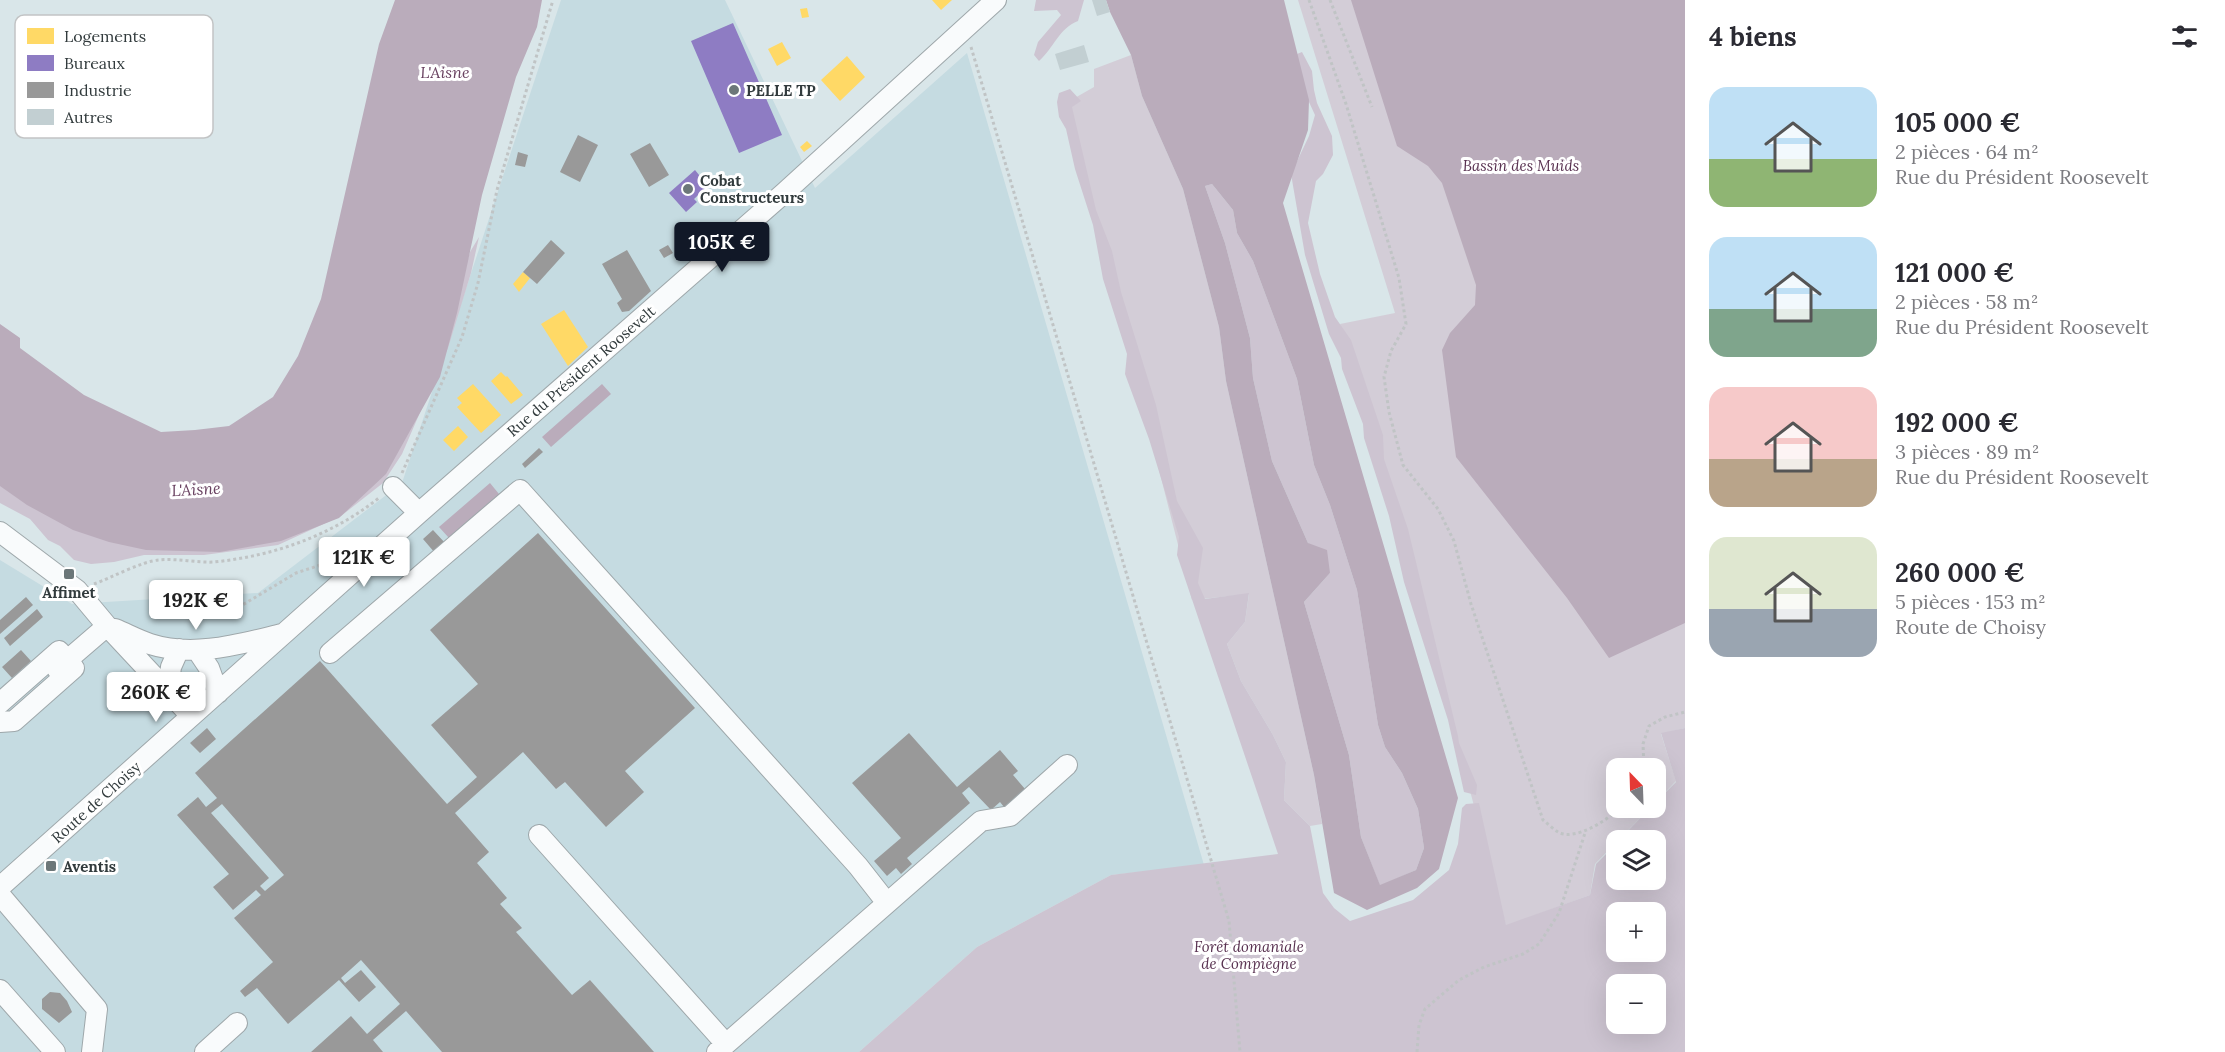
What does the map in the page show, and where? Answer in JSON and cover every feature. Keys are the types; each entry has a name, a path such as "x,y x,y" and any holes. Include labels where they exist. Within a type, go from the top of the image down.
{"street":[{"name":"Rue du Président Roosevelt","path":"191,716 784,194 996,0"},
{"path":"393,487 419,513"},
{"path":"330,653 520,490 858,866 887,903"},
{"path":"0,532 78,590 191,716"},
{"path":"108,626 150,644 188,650 231,645 284,634"},
{"path":"0,717 108,626"},
{"path":"168,690 171,667 188,650"},
{"path":"188,650 209,668 218,693"},
{"path":"0,703 59,651 74,668 14,721 0,722"},
{"name":"Route de Choisy","path":"0,887 191,716"},
{"path":"539,835 722,1048 981,821 1010,816 1067,765"},
{"path":"0,895 97,1009 92,1052"},
{"path":"0,990 55,1052"},
{"path":"205,1052 237,1023"}],"path":[{"path":"78,590 157,560 213,562 276,551 326,533 366,508 393,487 401,476 462,338 478,283 497,190 553,0"},
{"path":"1310,0 1346,104 1399,279 1406,324 1391,351 1384,377 1389,412 1403,465 1438,509 1454,541 1471,604 1543,820 1559,833 1576,834 1597,825 1606,818"},
{"path":"1330,0 1372,107"},
{"path":"965,28 1229,921 1240,1052"},
{"path":"185,613 234,610 296,573 333,561 365,561"},
{"path":"1644,758 1643,744 1649,726 1665,717 1685,712"},
{"path":"1417,1052 1419,1025 1425,1010 1459,980 1484,967 1523,954 1539,944 1559,913 1586,830"}],"shaded area":[{"path":"561,0 725,0 815,188 967,53 1204,865 1111,875 977,947 859,1052 0,1052 0,560 72,604 258,593 402,483"}],"green space":[{"path":"1036,0 1084,0 1078,21 1061,33 1039,61 1034,55 1038,42 1061,15 1057,10 1034,11"},
{"name":"Bassin des Muids","path":"1298,0 1685,0 1685,728 1661,734 1676,781 1666,792 1666,758 1606,758 1606,818 1640,818 1628,830 1606,830 1606,853 1595,864 1590,895 1506,926 1428,633 1340,324 1395,313"},
{"path":"1302,52 1312,71 1317,103 1332,136 1333,155 1323,174 1316,181 1308,223 1320,274 1335,317 1351,340 1383,435 1384,459 1408,529 1459,743 1477,785 1476,795 1464,792 1448,720 1404,582 1389,516 1364,438 1363,424 1342,369 1341,358 1329,334 1305,255 1291,174 1309,136 1315,115 1291,63 1292,56"},
{"path":"1131,55 1142,96 1183,189 1219,327 1226,381 1314,775 1322,824 1310,826 1284,800 1286,762 1241,681 1227,644 1245,622 1249,594 1192,600 1066,103 1094,87 1094,69"},
{"name":"Forêt domaniale de Compiègne","path":"1070,89 1081,101 1072,107 1096,210 1112,251 1121,292 1156,405 1177,501 1203,548 1198,583 1205,599 1249,593 1245,622 1227,644 1241,681 1286,762 1284,800 1310,826 1323,893 1334,908 1350,921 1413,900 1449,870 1458,844 1462,808 1466,804 1479,803 1506,925 1590,895 1596,864 1606,854 1606,890 1666,890 1666,830 1629,830 1640,818 1666,818 1666,792 1676,782 1661,733 1685,728 1685,1052 859,1052 977,947 1111,875 1278,854 1177,555 1179,537 1149,439 1125,374 1127,354 1103,279 1093,225 1075,169 1066,129 1059,117 1057,102 1059,93"},
{"path":"1212,184 1233,210 1237,233 1253,261 1297,379 1314,465 1330,505 1357,590 1378,725 1385,747 1402,773 1418,809 1424,848 1416,870 1380,886 1361,837 1349,755 1304,602 1330,573 1308,543 1272,461 1253,378 1250,338 1225,243 1205,186"},
{"path":"479,237 471,273 448,348 402,454 383,483 341,516 278,545 204,555 144,555 114,562 91,564 74,560 60,546 48,540 30,519 0,503 0,474 59,515 447,325 470,252"}],"water":[{"name":"L'Aisne","path":"395,0 542,0 537,27 516,77 482,195 457,313 440,377 386,474 339,518 281,541 220,552 146,550 109,542 73,530 27,505 0,486 0,324 20,338 20,348 84,395 161,432 229,426 273,397 298,356 321,299 379,44"},
{"path":"1106,0 1284,0 1309,100 1308,130 1283,203 1458,798 1439,869 1417,888 1367,910 1334,893 1314,775 1226,381 1219,327 1183,189 1142,96 1131,55","holes":["1212,184 1233,210 1237,233 1253,261 1297,379 1314,465 1330,505 1357,590 1378,725 1385,747 1402,773 1418,809 1424,848 1416,870 1380,885 1361,837 1349,755 1304,602 1330,573 1327,550 1308,543 1272,461 1253,378 1250,338 1225,243 1205,186"]},
{"name":"Bassin des Muids","path":"1351,0 1685,0 1685,623 1609,658 1567,598 1456,457 1442,350 1450,333 1475,305 1476,285 1442,183 1428,166 1397,146"},
{"path":"602,384 611,394 551,447 542,437"},
{"path":"490,483 499,494 449,538 439,527"}],"building: Logements":[{"path":"932,0 952,0 941,10"},
{"path":"807,8 809,17 802,18 800,9"},
{"path":"782,42 791,58 777,66 768,49"},
{"path":"847,56 865,77 840,101 821,80"},
{"path":"807,141 812,146 804,152 800,147"},
{"path":"523,272 530,278 519,292 513,284"},
{"path":"564,310 588,347 568,366 541,324"},
{"path":"501,372 523,395 511,404 491,381"},
{"path":"473,384 501,415 481,433 457,407 462,403 457,398"},
{"path":"458,426 468,437 454,451 443,440"}],"building: Bureaux":[{"path":"733,23 782,135 739,153 691,41"},
{"path":"695,170 708,186 694,199 697,202 686,212 669,193"}],"building: Industrie":[{"path":"578,135 598,145 580,182 560,172"},
{"path":"650,143 669,175 649,187 630,154"},
{"path":"518,152 528,155 525,167 515,165"},
{"path":"551,240 565,253 537,284 523,272"},
{"path":"668,245 673,253 664,258 659,250"},
{"path":"627,250 651,291 629,311 622,312 617,303 622,299 602,264"},
{"path":"539,448 543,452 525,468 522,464"},
{"path":"433,530 446,544 435,553 423,539"},
{"path":"538,533 695,708 625,771 644,792 606,827 565,782 556,789 523,752 455,813 489,852 477,863 507,898 500,904 522,928 516,932 572,995 590,980 654,1052 442,1052 406,1011 373,1040 383,1052 311,1052 351,1016 367,1034 400,1004 361,960 341,978 345,983 361,970 376,987 359,1002 339,980 288,1024 257,988 245,997 240,991 273,962 234,918 261,895 256,890 233,910 213,887 229,874 177,815 198,797 206,807 217,798 195,773 320,661 447,804 477,777 431,725 478,684 430,630","holes":["222,804 284,875 265,891 260,886 269,878 211,813"]},
{"path":"26,597 33,605 0,634 0,620"},
{"path":"37,609 43,617 10,646 4,638"},
{"path":"21,650 31,661 12,678 2,667"},
{"path":"207,728 216,739 200,753 190,743"},
{"path":"909,733 957,787 1000,750 1018,771 1013,775 1025,789 1004,807 1000,802 991,810 969,787 962,793 970,803 907,858 912,864 901,874 896,868 887,876 874,861 901,838 852,783"},
{"path":"50,992 60,993 72,1012 59,1023 42,1009 42,999"}],"building: Autres":[{"path":"1092,0 1106,0 1110,12 1097,16"},
{"path":"1084,45 1089,62 1060,70 1055,54"}],"place":[{"name":"PELLE TP","path":"734,90"},
{"name":"Cobat Constructeurs","path":"688,189"},
{"name":"Affimet","path":"69,574"},
{"name":"Aventis","path":"51,866"}]}
